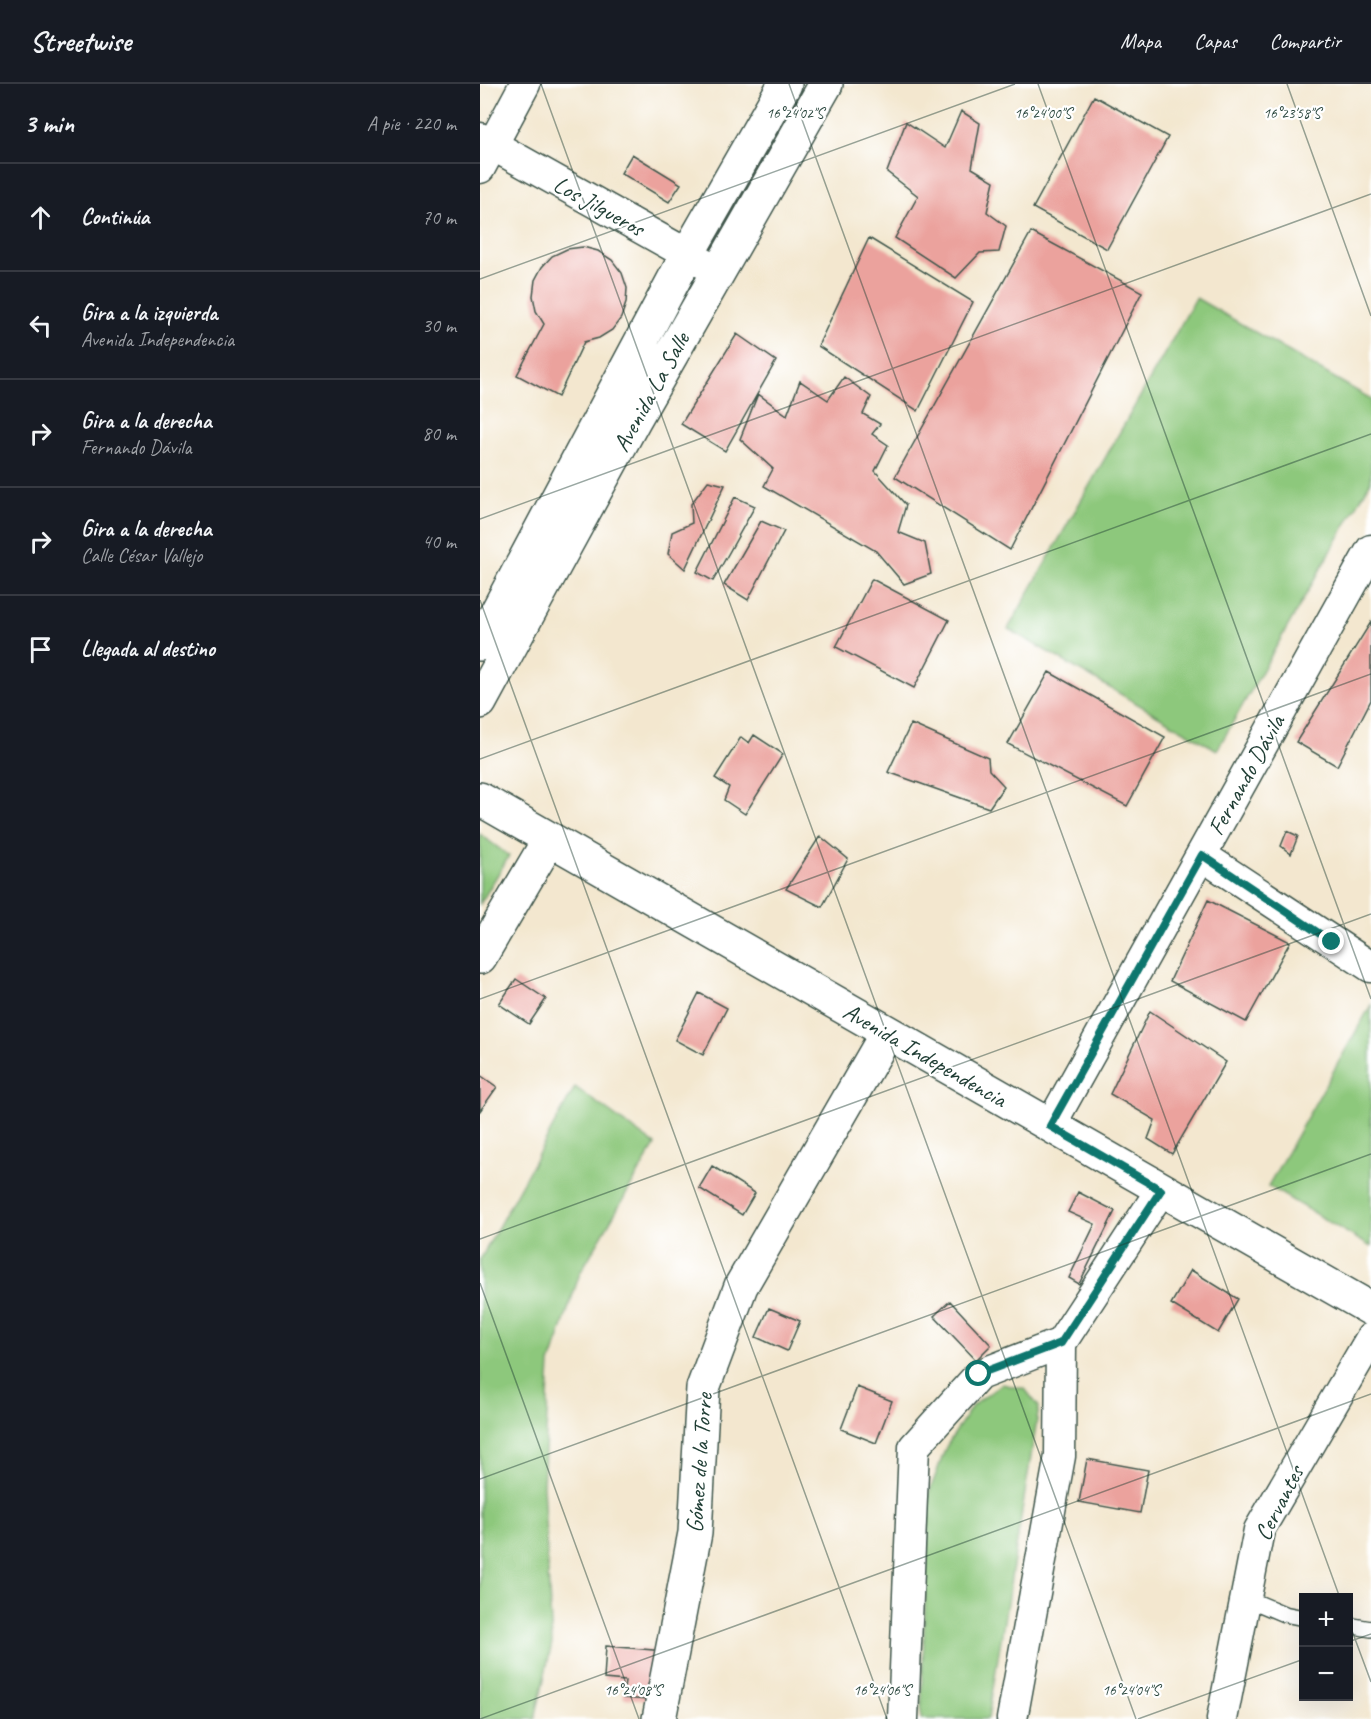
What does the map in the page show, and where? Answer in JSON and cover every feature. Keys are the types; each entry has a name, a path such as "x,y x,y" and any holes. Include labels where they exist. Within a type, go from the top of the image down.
{"street":[{"path":"484,150 525,84"},
{"name":"Avenida La Salle","path":"480,702 517,606 687,255 785,84"},
{"name":"Avenida La Salle","path":"480,644 517,606 634,420 826,84"},
{"name":"Los Jilgueros","path":"484,150 719,272"},
{"name":"Fernando Dávila","path":"1050,1126 1371,550"},
{"name":"Avenida Independencia","path":"480,799 1371,1309"},
{"path":"480,957 549,840"},
{"path":"1202,855 1366,956"},
{"name":"Gómez de la Torre","path":"658,1719 695,1533 703,1388 741,1286 887,1033"},
{"path":"1012,1719 1060,1456 1061,1343 1161,1190"},
{"name":"Cervantes","path":"1221,1719 1259,1530 1371,1338"},
{"path":"903,1719 914,1447 979,1374 1061,1343"}],"lane":[{"path":"1246,1598 1284,1614 1299,1617"},
{"path":"1353,1626 1371,1629"}],"green space":[{"path":"1196,298 1371,399 1371,481 1217,750 1008,629"},
{"path":"480,834 509,856 480,904"},
{"path":"1371,1005 1371,1247 1268,1186"},
{"path":"575,1087 655,1145 580,1273 550,1364 543,1485 552,1643 535,1719 480,1719 480,1260"},
{"path":"1002,1384 1025,1389 1039,1407 988,1719 921,1719 929,1493 946,1447 972,1406"}],"building":[{"path":"1094,96 1168,137 1107,249 1033,208"},
{"path":"961,111 980,123 972,168 994,181 987,212 1006,226 999,252 980,253 956,278 895,238 918,196 887,172 906,122 945,148"},
{"path":"632,154 681,184 669,202 621,173"},
{"path":"1031,232 1142,292 1010,550 895,477"},
{"path":"869,238 973,302 918,411 818,346"},
{"path":"583,247 598,251 612,260 622,273 627,288 626,303 621,318 612,330 599,338 584,342 558,397 517,375 544,324 536,311 533,296 535,280 542,267 552,256 567,249"},
{"path":"737,334 776,361 725,451 681,424"},
{"path":"844,377 871,397 863,414 880,424 872,434 888,445 875,471 906,505 898,532 925,543 931,574 904,584 876,551 764,486 773,469 740,439 758,394 787,415 800,381 828,400"},
{"path":"708,481 725,485 685,569 668,554 672,532 692,523 691,504"},
{"path":"735,497 755,506 713,581 697,572"},
{"path":"761,521 784,531 748,600 724,585"},
{"path":"872,579 949,620 914,688 836,647"},
{"path":"1371,622 1371,700 1337,766 1296,742"},
{"path":"1049,672 1165,737 1127,806 1008,744"},
{"path":"911,724 988,758 989,770 1004,786 989,808 888,772"},
{"path":"754,735 783,754 745,814 724,800 729,787 715,778 741,737 749,743"},
{"path":"1287,831 1298,836 1291,854 1281,846"},
{"path":"820,836 848,859 822,907 786,889"},
{"path":"1208,900 1290,942 1246,1022 1170,981"},
{"path":"516,979 546,999 529,1024 499,1004"},
{"path":"699,993 727,1008 703,1055 675,1040"},
{"path":"1150,1011 1226,1062 1172,1154 1148,1139 1155,1120 1110,1094"},
{"path":"480,1075 497,1087 480,1111"},
{"path":"712,1166 755,1193 742,1215 699,1188"},
{"path":"1078,1192 1115,1211 1079,1284 1069,1278 1095,1224 1068,1212"},
{"path":"1191,1270 1238,1299 1218,1333 1171,1304"},
{"path":"950,1301 991,1345 976,1360 934,1316"},
{"path":"769,1308 800,1321 787,1351 756,1337"},
{"path":"857,1387 892,1401 876,1443 841,1429"},
{"path":"1087,1459 1148,1470 1140,1513 1079,1502"},
{"path":"606,1646 665,1651 661,1701 623,1698 625,1681 604,1679"}],"route":[{"path":"979,1374 1061,1343 1161,1190 1050,1126 1202,855 1332,942"}]}
